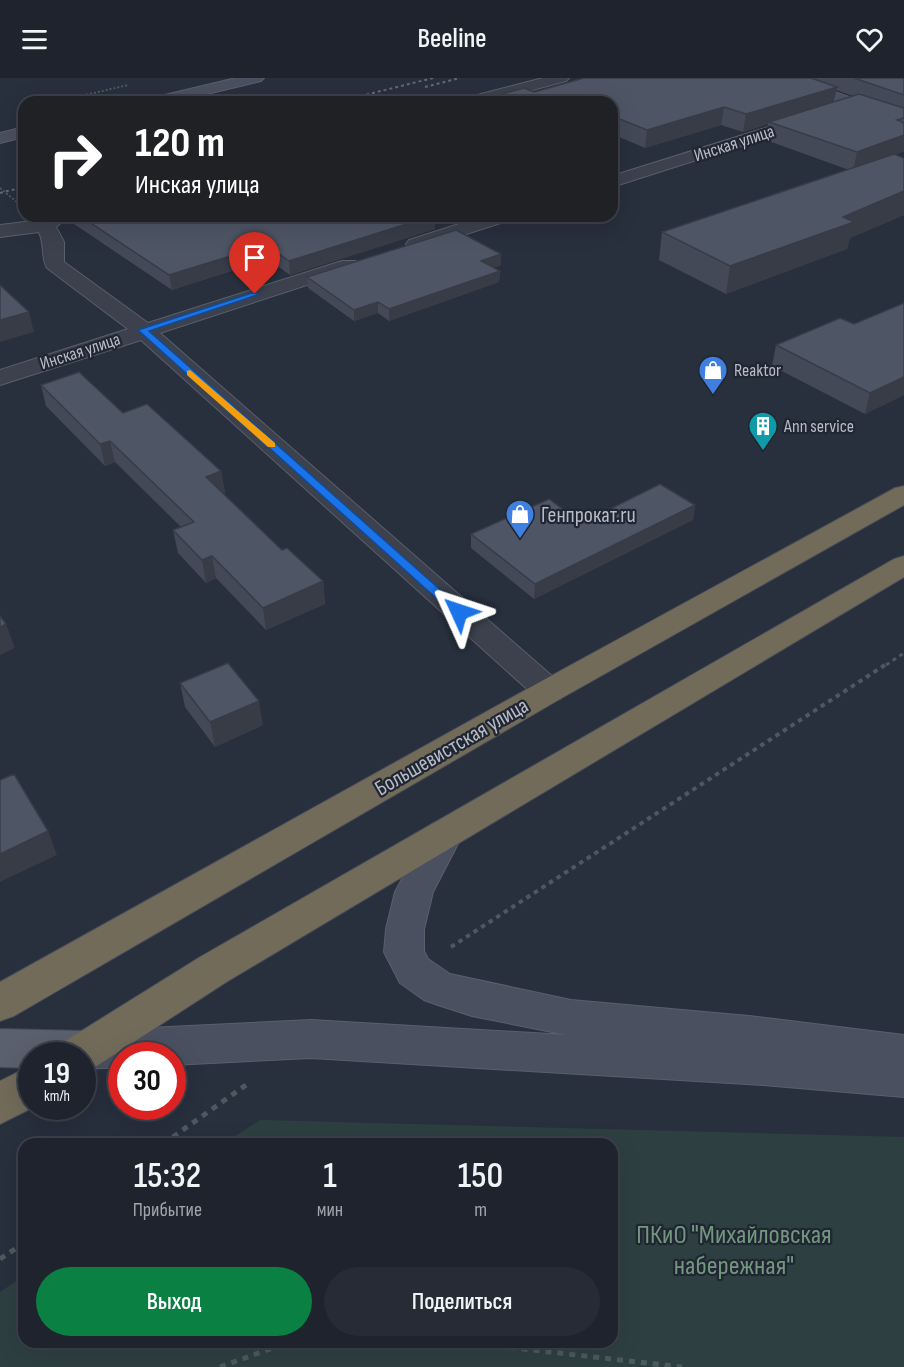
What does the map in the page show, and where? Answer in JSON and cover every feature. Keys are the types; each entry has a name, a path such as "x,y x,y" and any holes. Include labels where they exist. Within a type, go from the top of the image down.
{"highway":[{"name":"Большевистская улица","path":"0,1004 549,691 904,494"},
{"path":"96,1044 214,969 904,565"},
{"path":"0,1104 18,1093"}],"main road":[{"path":"0,1048 18,1049"}],"street":[{"path":"180,96 256,78"},
{"path":"491,96 561,78"},
{"path":"779,78 904,121"},
{"name":"Инская улица","path":"618,180 856,104"},
{"path":"0,138 18,134"},
{"path":"0,231 43,222"},
{"path":"52,222 54,264 143,330 549,691"},
{"path":"402,248 484,222"},
{"name":"Инская улица","path":"0,378 368,259"},
{"path":"445,834 414,892 405,929 404,952 414,971 438,988 472,998 571,1018 749,1035 904,1054"},
{"path":"96,1052 311,1039 763,1066 904,1077"}],"path":[{"path":"81,96 129,85"},
{"path":"0,188 18,203"},
{"path":"414,971 904,653"},
{"path":"171,1138 255,1078"},
{"path":"0,1259 18,1247"},
{"path":"220,1367 272,1348"},
{"path":"509,1348 657,1367 682,1367"}],"green space":[{"name":"ПКиО \"Михайловская набережная\"","path":"260,1120 904,1137 904,1367 0,1367 0,1292 18,1280 18,1348 618,1348 618,1138 232,1138"}],"building":[{"path":"584,78 811,78 837,87 746,114 724,107 647,130 618,118 618,96 495,96 524,88 534,92"},
{"path":"854,78 904,78 904,95"},
{"path":"859,94 904,108 904,118 897,120 904,123 904,135 857,152 769,122"},
{"path":"894,154 904,158 904,191 843,217 854,222 730,266 662,232"},
{"path":"89,222 413,222 289,261 266,245 169,275"},
{"path":"456,230 501,254 481,261 500,271 389,309 378,302 354,310 307,277"},
{"path":"0,285 29,312 0,320"},
{"path":"904,303 904,377 870,393 776,345 840,318 854,324"},
{"path":"79,372 123,413 147,404 221,471 206,477 282,550 287,548 323,581 263,608 212,556 202,560 173,530 194,522 110,441 100,444 41,385"},
{"path":"660,484 695,505 535,584 471,534 549,499 582,523"},
{"path":"0,616 6,624 0,627"},
{"path":"228,663 259,701 210,722 180,683"},
{"path":"14,774 48,831 0,854 0,780"}],"railway":[{"path":"361,96 433,78"},
{"path":"425,87 460,78"},
{"path":"0,193 18,188"}],"slow traffic":[{"path":"190,373 271,445"}],"place":[{"name":"Reaktor","path":"713,396"},
{"name":"Ann service","path":"763,452"},
{"name":"Генпрокат.ru","path":"520,540"}],"route":[{"path":"255,294 143,330 459,612"}]}
